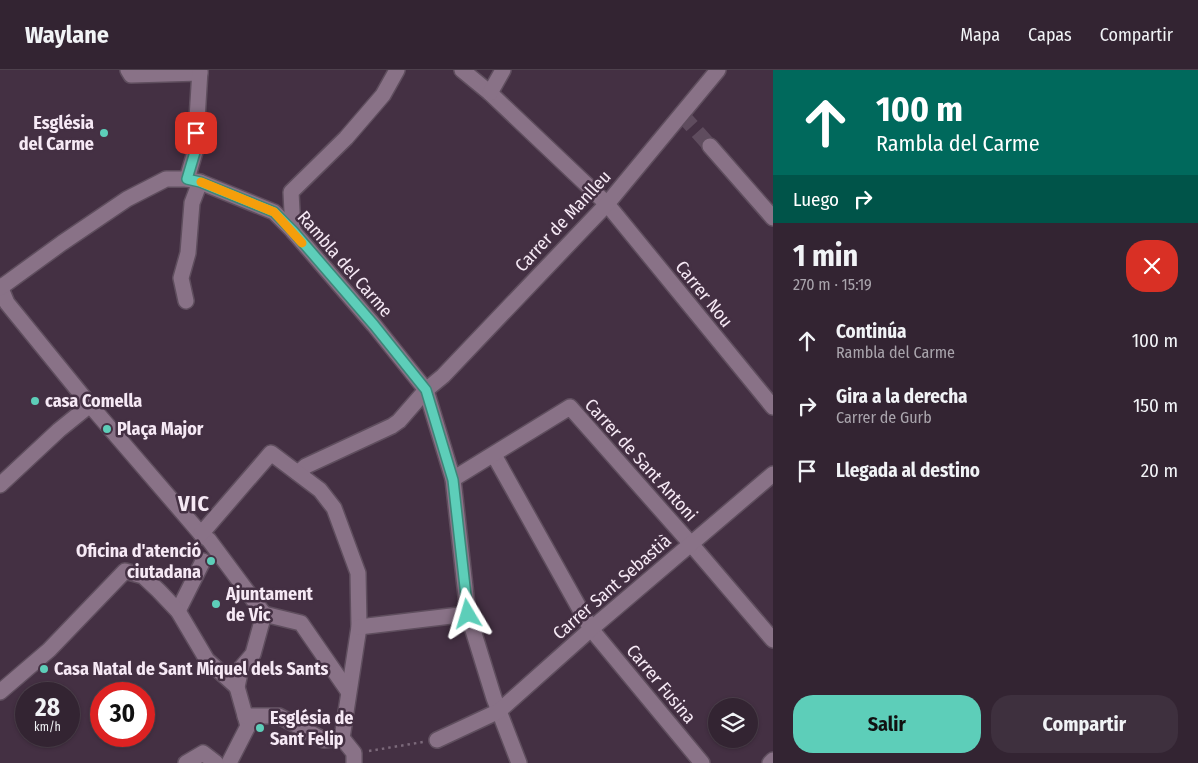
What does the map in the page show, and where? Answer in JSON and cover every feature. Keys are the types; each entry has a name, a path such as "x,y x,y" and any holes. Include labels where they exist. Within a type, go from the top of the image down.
{"street":[{"path":"128,70 131,75 200,72 188,253 181,278 186,301"},
{"path":"293,231 291,192 346,138 383,96 397,70"},
{"name":"Carrer Nou","path":"462,70 607,204 773,408"},
{"path":"490,94 503,70"},
{"name":"Carrer de Manlleu","path":"295,471 399,421 426,390 444,376 607,204 718,70"},
{"path":"710,146 773,218"},
{"path":"194,180 166,178 127,199 0,287 7,303 90,406 214,548 264,614 301,623 348,691"},
{"name":"Rambla del Carme","path":"194,180 274,212 293,231 374,325 426,390"},
{"path":"426,390 453,480 468,614 499,711 519,763"},
{"path":"3,478 90,406"},
{"name":"Carrer de Sant Antoni","path":"453,480 570,407 773,640"},
{"path":"201,534 271,453 320,490 334,508 358,573 359,627 342,738 354,758"},
{"name":"Carrer Fusina","path":"494,455 591,628 702,763"},
{"name":"Carrer Sant Sebastià","path":"437,740 499,711 591,628 773,474"},
{"path":"178,611 202,561"},
{"path":"0,692 49,650 125,571 143,576 178,611 207,660 238,687"},
{"path":"229,763 248,726 238,687 241,668 253,654 264,614"},
{"path":"359,627 468,614"},
{"path":"246,716 279,716 324,740 342,738"},
{"path":"186,763 203,754 216,763"},
{"path":"770,763 773,760"}],"path":[{"path":"354,758 437,740"}],"tunnel":[{"path":"682,115 710,146"}],"slow traffic":[{"path":"201,182 274,212 302,243"}],"place":[{"name":"Església del Carme","path":"104,133"},
{"name":"casa Comella","path":"35,401"},
{"name":"Plaça Major","path":"107,429"},
{"name":"Oficina d'atenció ciutadana","path":"211,561"},
{"name":"Ajuntament de Vic","path":"216,604"},
{"name":"Casa Natal de Sant Miquel dels Sants","path":"44,669"},
{"name":"Església de Sant Felip","path":"260,728"}],"district":[{"name":"VIC","path":"194,503"}],"route":[{"path":"196,133 195,152 187,179 200,182 274,212 293,231 374,325 426,390 453,480 468,614"}]}
